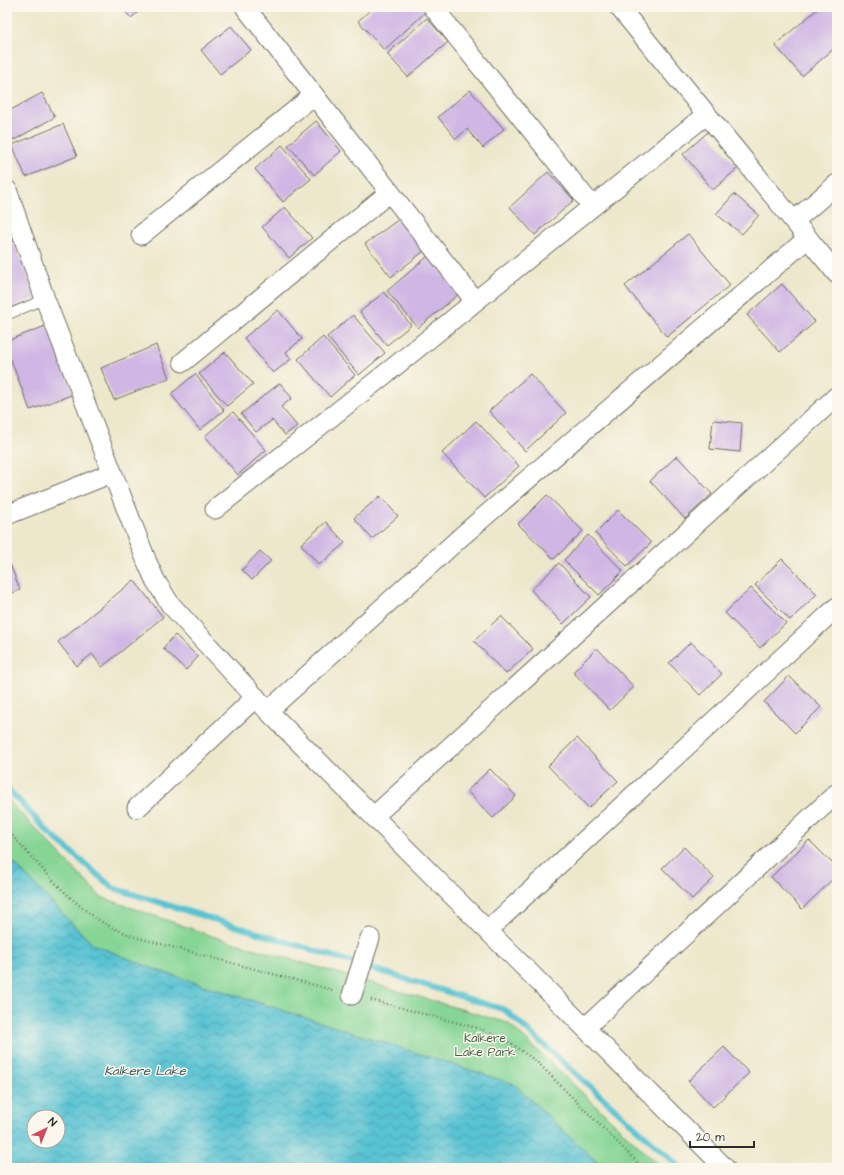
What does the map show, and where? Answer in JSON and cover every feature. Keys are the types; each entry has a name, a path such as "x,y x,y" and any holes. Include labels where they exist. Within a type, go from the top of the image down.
{"street":[{"path":"245,7 475,301"},
{"path":"432,7 592,206"},
{"path":"619,7 837,274"},
{"path":"141,235 314,95"},
{"path":"215,509 707,114"},
{"path":"794,221 837,184"},
{"path":"7,190 45,299 154,580 170,604 262,704 725,1168"},
{"path":"183,362 390,192"},
{"path":"137,808 464,535 808,238"},
{"path":"374,816 837,396"},
{"path":"7,515 112,473"},
{"path":"488,930 837,607"},
{"path":"585,1028 837,793"},
{"path":"352,995 367,946"}],"lane":[{"path":"7,315 45,299"}],"path":[{"path":"7,830 76,903 100,921 118,930 135,937 481,1029 505,1038 537,1062 643,1168"}],"green space":[{"name":"Kalkere Lake Park","path":"7,799 101,897 215,937 508,1023 662,1168 603,1168 513,1084 159,971 92,944 7,856"}],"water":[{"name":"Kalkere Lake","path":"7,856 92,944 159,971 514,1084 603,1168 7,1168"}],"building":[{"path":"121,7 144,7 131,18"},
{"path":"374,7 426,7 428,10 384,50 358,21"},
{"path":"820,7 834,7 837,11 837,46 802,76 775,45"},
{"path":"427,18 448,42 408,77 387,54"},
{"path":"231,26 251,50 220,74 201,50"},
{"path":"470,90 504,129 483,148 467,129 456,139 438,117"},
{"path":"42,93 55,117 14,140 7,128 7,112"},
{"path":"316,121 341,151 314,175 288,145"},
{"path":"63,124 77,156 26,177 12,145"},
{"path":"708,132 738,168 713,190 683,154"},
{"path":"282,145 311,179 283,202 255,169"},
{"path":"548,172 574,200 535,235 510,207"},
{"path":"734,194 759,215 742,234 716,214"},
{"path":"285,207 312,238 289,258 262,227"},
{"path":"399,219 424,251 391,277 365,244"},
{"path":"7,223 36,298 7,309"},
{"path":"688,234 730,285 667,337 625,286"},
{"path":"428,256 460,293 418,328 387,291"},
{"path":"782,284 815,322 780,352 747,315"},
{"path":"384,292 411,325 387,345 360,312"},
{"path":"278,310 302,339 286,352 291,359 273,373 244,338"},
{"path":"353,315 385,353 359,375 327,337"},
{"path":"48,325 74,394 30,410 7,350 7,341"},
{"path":"323,337 355,375 330,397 298,359"},
{"path":"156,345 169,378 114,400 101,368"},
{"path":"225,352 253,384 227,406 199,374"},
{"path":"195,374 224,410 200,430 171,394"},
{"path":"530,374 566,413 525,451 489,411"},
{"path":"280,383 292,398 281,407 297,426 285,435 272,420 256,432 241,414"},
{"path":"233,412 266,450 238,475 205,436"},
{"path":"713,420 742,423 740,452 710,449"},
{"path":"476,421 519,466 484,498 442,453"},
{"path":"677,456 712,494 685,519 650,481"},
{"path":"547,495 583,531 554,559 518,524"},
{"path":"380,496 398,516 372,539 354,518"},
{"path":"618,510 651,543 627,566 595,533"},
{"path":"326,522 345,543 319,565 301,544"},
{"path":"588,535 623,571 599,595 564,560"},
{"path":"260,551 271,561 252,580 242,570"},
{"path":"7,556 20,590 7,595"},
{"path":"782,559 817,594 790,620 755,585"},
{"path":"559,563 591,597 563,624 531,590"},
{"path":"134,580 163,617 102,667 92,654 77,666 58,642"},
{"path":"751,588 786,623 760,648 725,613"},
{"path":"501,616 533,649 506,674 474,641"},
{"path":"175,635 198,657 186,670 163,648"},
{"path":"691,642 722,674 700,695 669,663"},
{"path":"597,648 634,687 610,710 573,672"},
{"path":"789,676 821,707 795,733 764,702"},
{"path":"577,738 618,781 589,808 548,766"},
{"path":"490,769 516,796 493,818 467,791"},
{"path":"809,840 837,868 837,875 802,909 771,877"},
{"path":"684,847 714,878 692,899 662,868"},
{"path":"724,1047 749,1073 713,1107 688,1081"}],"waterway":[{"path":"7,788 48,832 113,888 505,1010 681,1168"}]}
